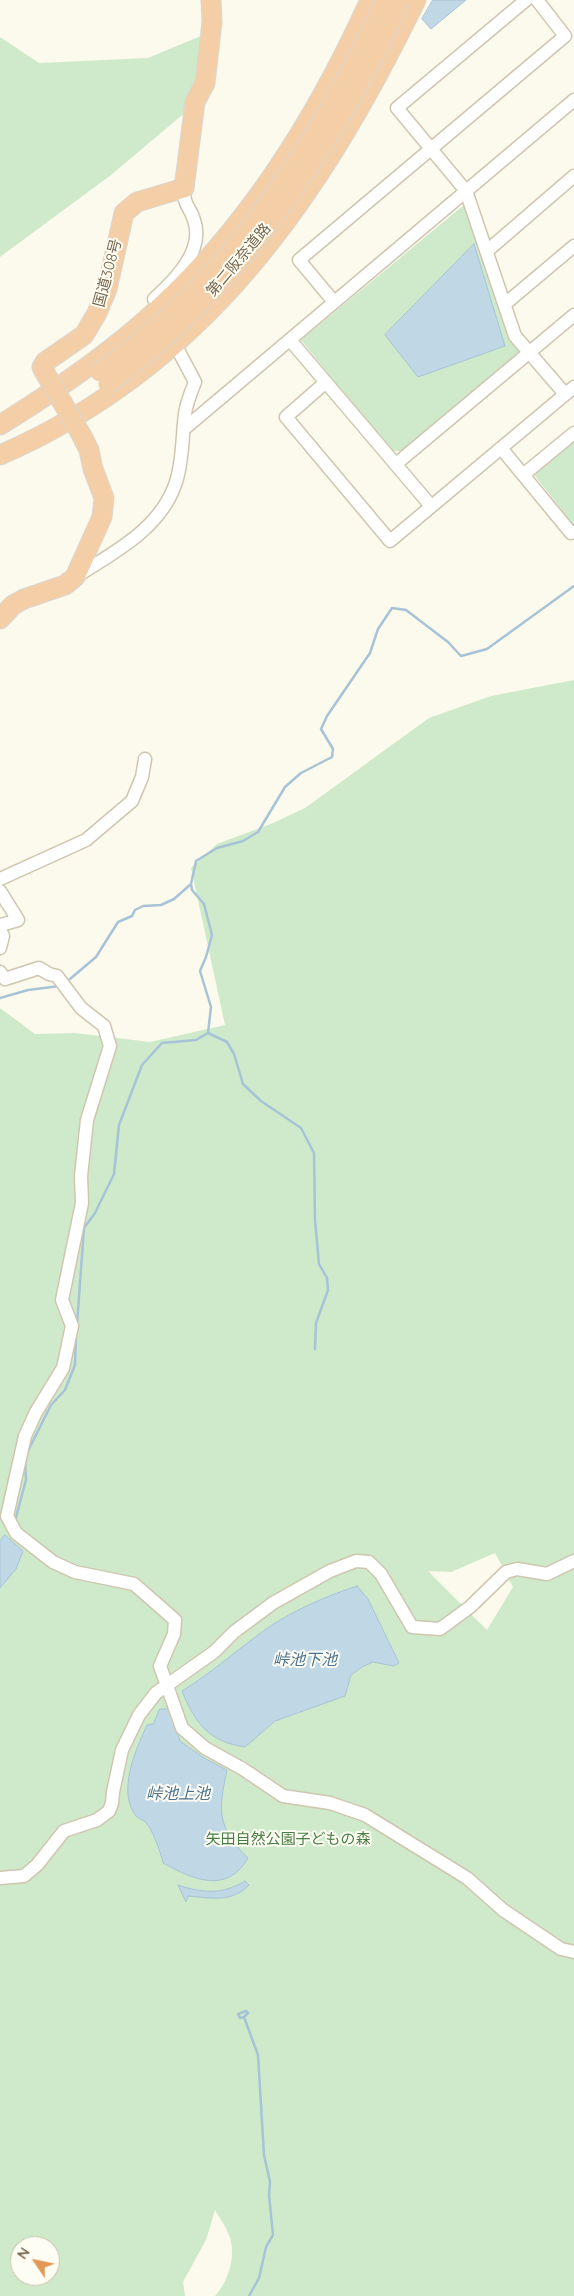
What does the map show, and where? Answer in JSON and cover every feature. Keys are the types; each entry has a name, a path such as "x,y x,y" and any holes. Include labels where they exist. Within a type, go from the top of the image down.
{"highway":[{"path":"184,188 195,102 204,82 212,22 211,0"},
{"path":"0,426 42,399 130,333 180,288 216,248 282,159 338,65 370,0"},
{"name":"第二阪奈道路","path":"0,450 61,416 188,299 244,235 322,120 350,73 386,0"},
{"name":"第二阪奈道路","path":"0,433 53,403 104,378 155,348 197,309 256,242 289,196 339,119 379,46 401,0"},
{"path":"0,455 65,424 116,392 163,356 226,294 264,249 314,180 372,86 416,0"},
{"name":"国道308号","path":"75,577 102,517 104,498 93,469 89,450 42,367 45,362 84,335 98,313 107,289 124,213 137,202 184,188"},
{"path":"0,618 13,605 24,599 65,585 75,577"}],"street":[{"path":"326,382 286,417 390,540 570,391 515,336 466,192 397,108 526,0"},
{"path":"334,302 299,260 565,36 537,0"},
{"path":"184,429 574,100"},
{"path":"487,251 574,176"},
{"path":"154,299 183,271 191,254 196,233 194,220 184,203 184,188"},
{"path":"504,304 574,246"},
{"path":"396,464 574,315"},
{"path":"290,340 432,506"},
{"path":"75,577 130,542 165,504 176,482 185,412 195,382 178,350"},
{"path":"523,475 574,433"},
{"path":"501,448 571,533 574,532"},
{"path":"0,879 86,840 132,801 142,777 145,759"},
{"path":"0,891 18,920 1,925 0,930 3,936 0,948"},
{"path":"0,972 5,979 38,968 57,976 82,1008 104,1026 110,1046 88,1120 81,1176 82,1203 62,1300 72,1326 63,1368 36,1412 25,1436 7,1516 16,1533 53,1562 75,1572 134,1584 175,1620 174,1634 160,1666 182,1728 205,1748 243,1769 283,1796 330,1803 365,1815 467,1878 503,1910 561,1949 574,1952"},
{"path":"0,1878 24,1876 37,1864 64,1831 97,1820 109,1811 122,1750 139,1715 156,1693 214,1652 234,1632 273,1603 330,1571 356,1561 369,1562 382,1574 412,1627 440,1628 470,1607 506,1572 517,1569 546,1574 574,1561"}],"green space":[{"path":"215,30 206,95 111,175 0,257 0,37 39,63 148,58"},
{"path":"465,204 503,322 521,352 401,451 391,451 301,340"},
{"path":"574,437 574,524 573,524 532,472"},
{"name":"矢田自然公園子どもの森","path":"574,680 574,2296 215,2296 224,2284 230,2269 232,2245 229,2234 215,2210 206,2240 183,2282 185,2296 0,2296 0,1008 35,1034 75,1033 150,1042 225,1025 191,868 217,844 273,823 305,808 429,718 491,696","holes":["495,1553 513,1587 487,1630 428,1571 451,1572"]}],"water":[{"path":"433,0 466,0 431,29 422,19"},
{"path":"474,244 505,346 418,377 385,335"},
{"path":"5,1535 23,1551 16,1569 0,1588 0,1541"},
{"name":"峠池下池","path":"357,1586 368,1599 399,1663 394,1666 373,1662 362,1667 351,1675 345,1696 275,1721 245,1747 222,1741 205,1729 192,1713 182,1691 279,1620 334,1594"},
{"name":"峠池上池","path":"160,1709 169,1709 180,1741 204,1758 227,1770 222,1797 222,1818 230,1837 248,1858 240,1869 230,1877 220,1880 197,1878 163,1863 153,1834 147,1824 137,1817 131,1807 128,1796 128,1784 133,1758 147,1725 153,1724"},
{"path":"245,1881 249,1885 236,1895 221,1898 188,1896 186,1902 178,1885 196,1890 220,1891 237,1886"}],"waterway":[{"path":"77,1324 84,1228 95,1213 114,1174 119,1125 142,1065 162,1043 196,1040 208,1033 211,1007 200,971 212,935 204,904 192,890 191,884 196,861 217,848 243,841 258,832 285,787 301,773 332,757 333,749 321,729 327,716 370,653 378,629 392,608 406,610 448,642 461,656 487,649 574,586"},
{"path":"70,979 96,957 118,922 132,916 135,910 143,906 161,905 174,899 191,884"},
{"path":"0,998 28,990 60,986"},
{"path":"208,1033 227,1042 234,1054 243,1084 261,1101 301,1128 314,1153 315,1220 319,1264 327,1278 328,1290 316,1323 315,1349"},
{"path":"27,1453 51,1405 65,1390 75,1365 76,1334"},
{"path":"15,1521 26,1480 25,1461"},
{"path":"244,2017 248,2013 246,2011 238,2014 240,2018 244,2017 258,2055 264,2155 270,2182 269,2195 273,2235 266,2247 259,2278 249,2296"}]}
